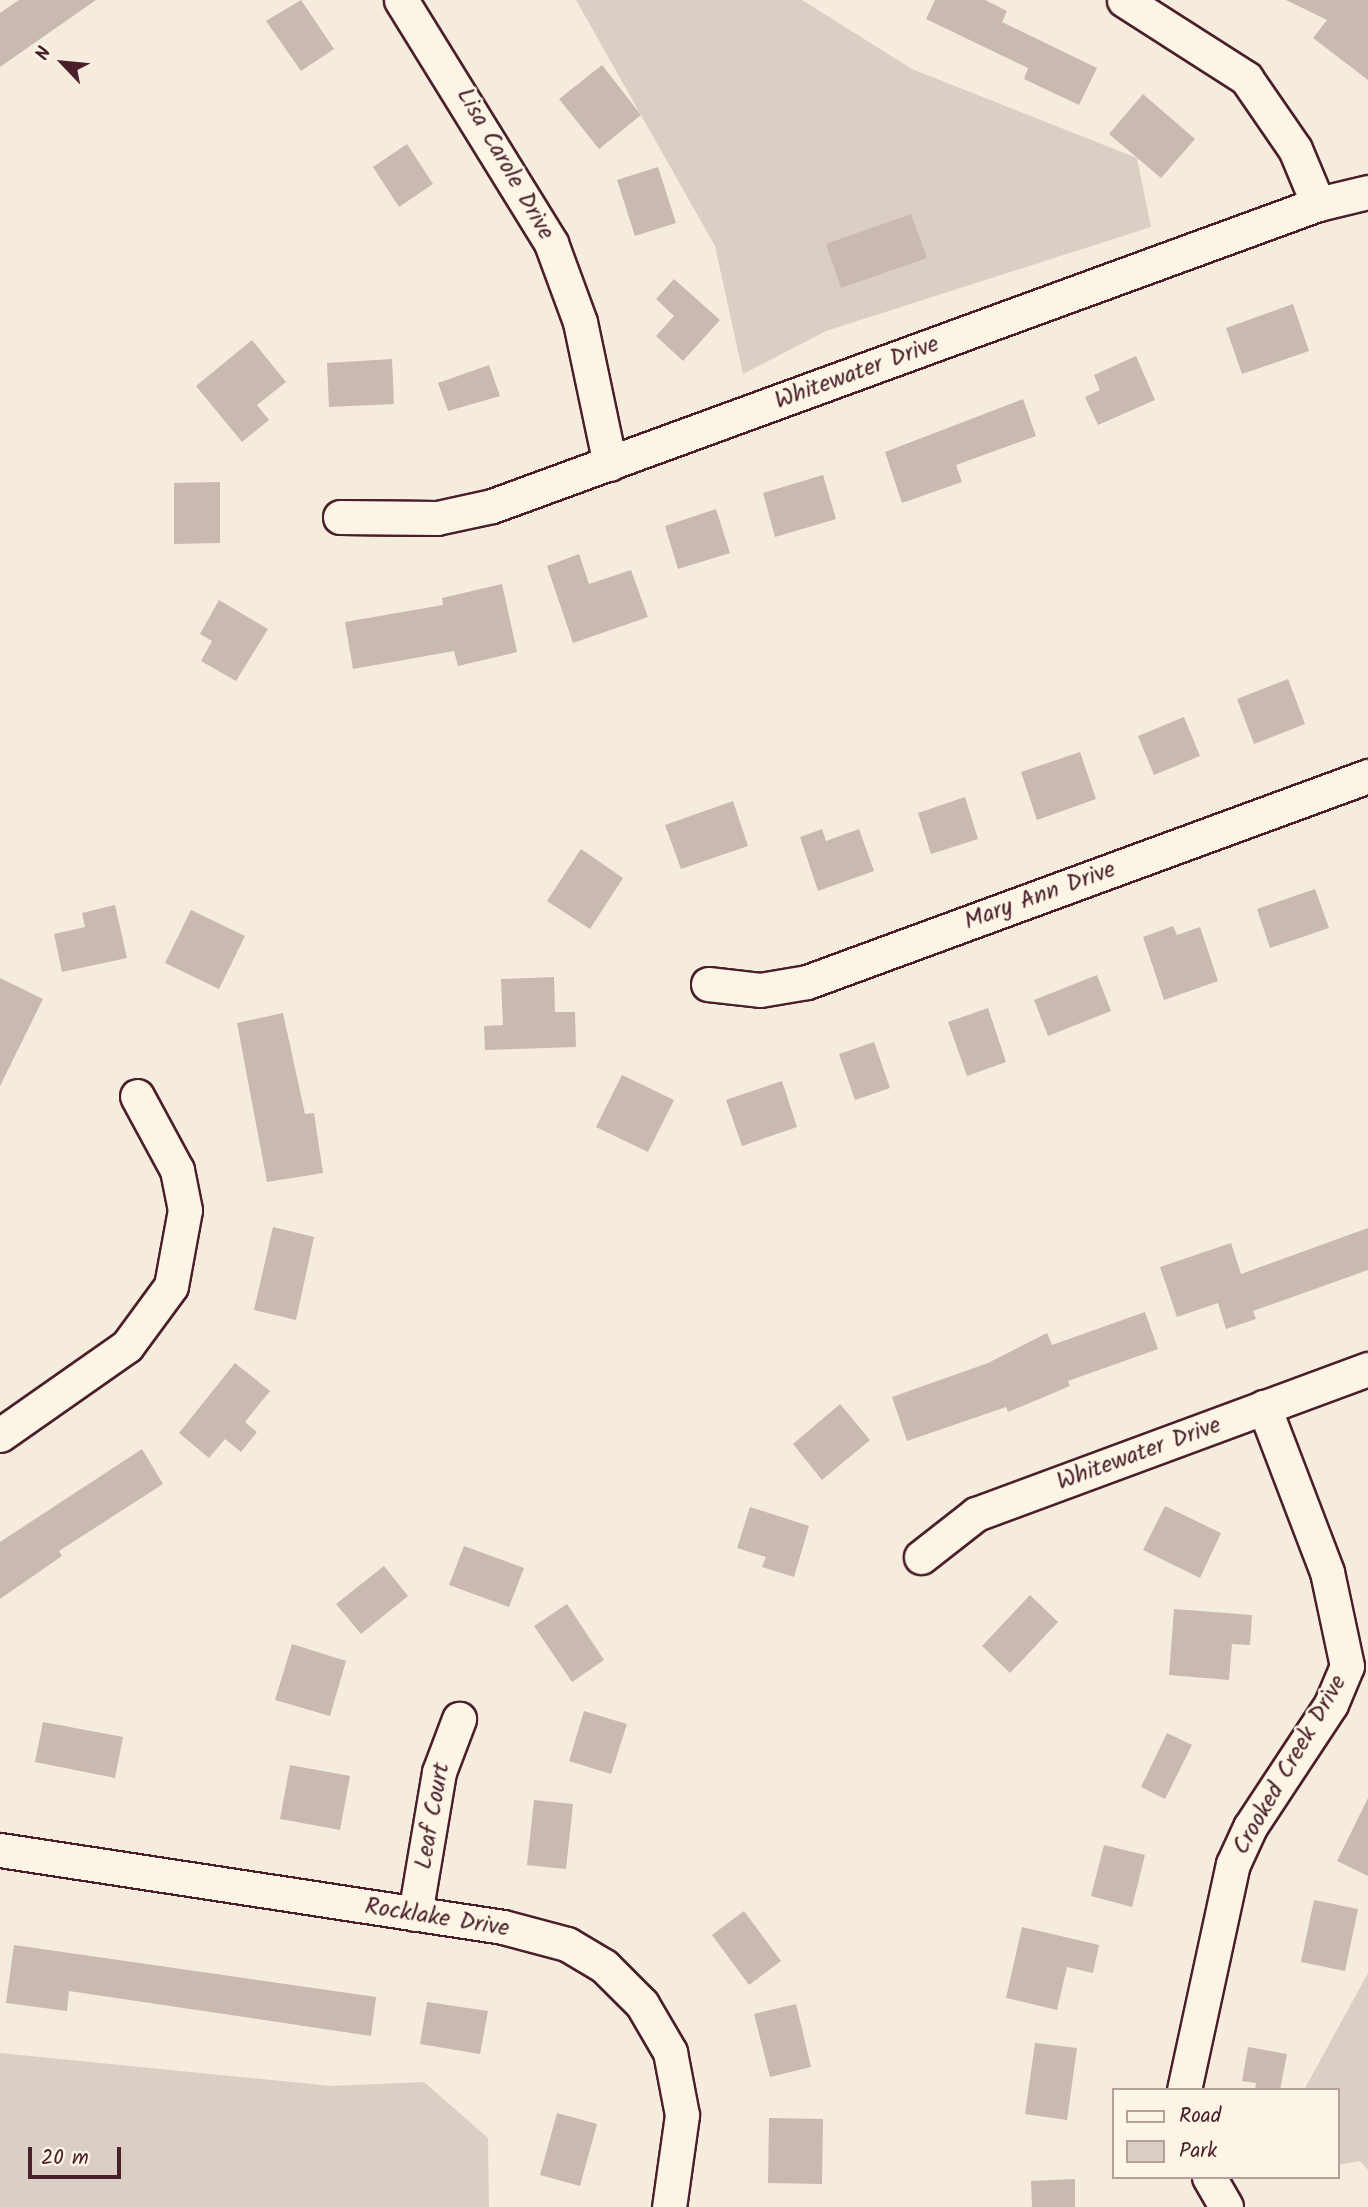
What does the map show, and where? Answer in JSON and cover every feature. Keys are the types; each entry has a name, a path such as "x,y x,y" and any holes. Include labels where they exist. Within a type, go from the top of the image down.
{"street":[{"name":"Lisa Carole Drive","path":"401,0 465,94 551,243 580,322 610,464"},
{"path":"1124,0 1211,51 1254,87 1295,149 1318,204"},
{"name":"Whitewater Drive","path":"340,517 437,518 492,506 1318,204 1368,192"},
{"name":"Mary Ann Drive","path":"708,984 760,990 807,982 1368,776"},
{"path":"0,1435 127,1346 171,1286 185,1210 177,1170 137,1096"},
{"name":"Whitewater Drive","path":"921,1557 975,1514 1368,1369"},
{"name":"Crooked Creek Drive","path":"1184,2088 1233,1864 1250,1827 1331,1704 1357,1649 1264,1407"},
{"name":"Leaf Court","path":"415,1914 439,1772 459,1719"},
{"name":"Rocklake Drive","path":"0,1850 415,1914 567,1944 604,1966 642,2004 680,2082 682,2115 669,2207"},
{"path":"1210,2179 1226,2207"}],"green space":[{"path":"576,0 802,0 912,69 1137,158 1151,227 826,331 743,374 715,246"},
{"path":"1368,1973 1368,2170 1360,2161 1340,2165 1340,2088 1305,2088"},
{"path":"0,2053 332,2086 424,2082 488,2138 489,2207 0,2207"}],"building":[{"path":"19,0 96,0 0,67 0,13"},
{"path":"301,0 334,49 301,71 266,21"},
{"path":"935,0 985,0 1007,11 1002,22 1097,68 1079,105 1024,79 1028,68 926,19"},
{"path":"1286,0 1368,0 1368,80 1313,38 1327,20"},
{"path":"602,65 641,115 599,149 559,99"},
{"path":"1143,94 1195,139 1161,178 1109,134"},
{"path":"407,144 433,184 399,207 373,167"},
{"path":"658,167 676,223 635,236 617,180"},
{"path":"911,214 927,258 841,288 826,244"},
{"path":"674,279 720,320 683,361 656,336 674,316 656,299"},
{"path":"1293,304 1309,351 1242,374 1226,328"},
{"path":"252,340 286,382 257,405 269,420 242,442 196,386"},
{"path":"1136,356 1155,400 1098,425 1085,397 1100,390 1094,375"},
{"path":"392,359 394,404 329,407 327,363"},
{"path":"489,365 500,396 448,411 438,383"},
{"path":"1023,399 1036,436 956,465 962,482 902,503 885,452"},
{"path":"823,475 836,519 775,537 763,493"},
{"path":"220,482 220,543 174,544 174,483"},
{"path":"716,509 730,553 678,569 665,526"},
{"path":"579,554 589,584 631,570 648,617 573,643 547,566"},
{"path":"502,584 517,652 458,666 454,651 353,669 345,622 443,605 442,598"},
{"path":"219,600 268,629 236,681 201,661 212,641 200,634"},
{"path":"1288,679 1305,724 1254,744 1237,699"},
{"path":"1184,717 1200,756 1154,775 1138,736"},
{"path":"1080,752 1096,799 1037,820 1021,772"},
{"path":"965,797 978,839 931,854 918,813"},
{"path":"733,801 748,846 681,869 665,825"},
{"path":"822,829 826,841 859,829 874,871 818,891 800,837"},
{"path":"581,849 623,878 590,929 547,901"},
{"path":"1315,889 1329,928 1270,948 1257,909"},
{"path":"115,905 127,958 62,972 54,934 85,927 82,913"},
{"path":"191,910 245,936 219,989 165,963"},
{"path":"1173,926 1177,935 1200,927 1218,981 1164,1000 1143,937"},
{"path":"1097,975 1111,1011 1048,1036 1034,1000"},
{"path":"554,977 555,1012 575,1012 576,1047 485,1050 484,1026 503,1025 501,979"},
{"path":"0,978 43,999 0,1086"},
{"path":"988,1008 1006,1062 967,1076 948,1022"},
{"path":"283,1013 305,1114 314,1113 323,1173 267,1182 237,1023"},
{"path":"874,1042 890,1088 855,1100 839,1054"},
{"path":"622,1075 674,1100 648,1152 596,1127"},
{"path":"782,1081 797,1127 742,1146 726,1100"},
{"path":"273,1227 314,1237 296,1320 254,1310"},
{"path":"1368,1228 1368,1270 1253,1311 1256,1319 1226,1329 1218,1303 1177,1317 1160,1267 1231,1243 1241,1274"},
{"path":"1145,1312 1158,1349 1068,1381 1070,1386 1008,1412 1006,1407 907,1441 892,1397 988,1363 1047,1333 1052,1345"},
{"path":"235,1363 270,1391 245,1422 257,1432 241,1452 225,1439 209,1458 179,1433"},
{"path":"840,1404 870,1440 822,1480 793,1444"},
{"path":"142,1449 163,1484 59,1551 62,1556 0,1599 0,1542"},
{"path":"1165,1506 1221,1533 1200,1578 1143,1550"},
{"path":"750,1507 809,1526 794,1577 762,1567 766,1557 737,1548"},
{"path":"464,1546 524,1568 509,1607 449,1585"},
{"path":"384,1566 408,1596 361,1634 336,1604"},
{"path":"1030,1595 1058,1622 1010,1673 982,1646"},
{"path":"567,1604 604,1660 572,1682 534,1626"},
{"path":"1174,1609 1252,1615 1250,1645 1232,1644 1229,1680 1169,1675"},
{"path":"292,1644 346,1661 330,1716 275,1700"},
{"path":"584,1711 627,1724 611,1774 569,1761"},
{"path":"43,1722 123,1737 115,1778 35,1762"},
{"path":"1167,1733 1192,1745 1165,1799 1141,1787"},
{"path":"290,1765 350,1776 340,1830 280,1819"},
{"path":"1368,1798 1368,1876 1337,1861"},
{"path":"534,1800 573,1804 566,1869 527,1865"},
{"path":"1104,1845 1145,1855 1132,1907 1091,1896"},
{"path":"1314,1900 1358,1909 1345,1971 1301,1962"},
{"path":"744,1911 781,1961 749,1985 712,1935"},
{"path":"1022,1927 1099,1945 1093,1973 1067,1967 1057,2010 1006,1998"},
{"path":"14,1945 376,1997 371,2036 69,1991 67,2011 6,2003"},
{"path":"427,2002 488,2011 480,2054 420,2044"},
{"path":"796,2004 811,2067 770,2077 754,2014"},
{"path":"1035,2043 1077,2048 1067,2120 1025,2114"},
{"path":"1248,2047 1287,2054 1280,2088 1255,2088 1256,2083 1242,2081"},
{"path":"557,2113 597,2124 580,2186 540,2175"},
{"path":"769,2118 823,2119 822,2184 768,2183"},
{"path":"1075,2179 1075,2207 1032,2207 1031,2181"}]}
